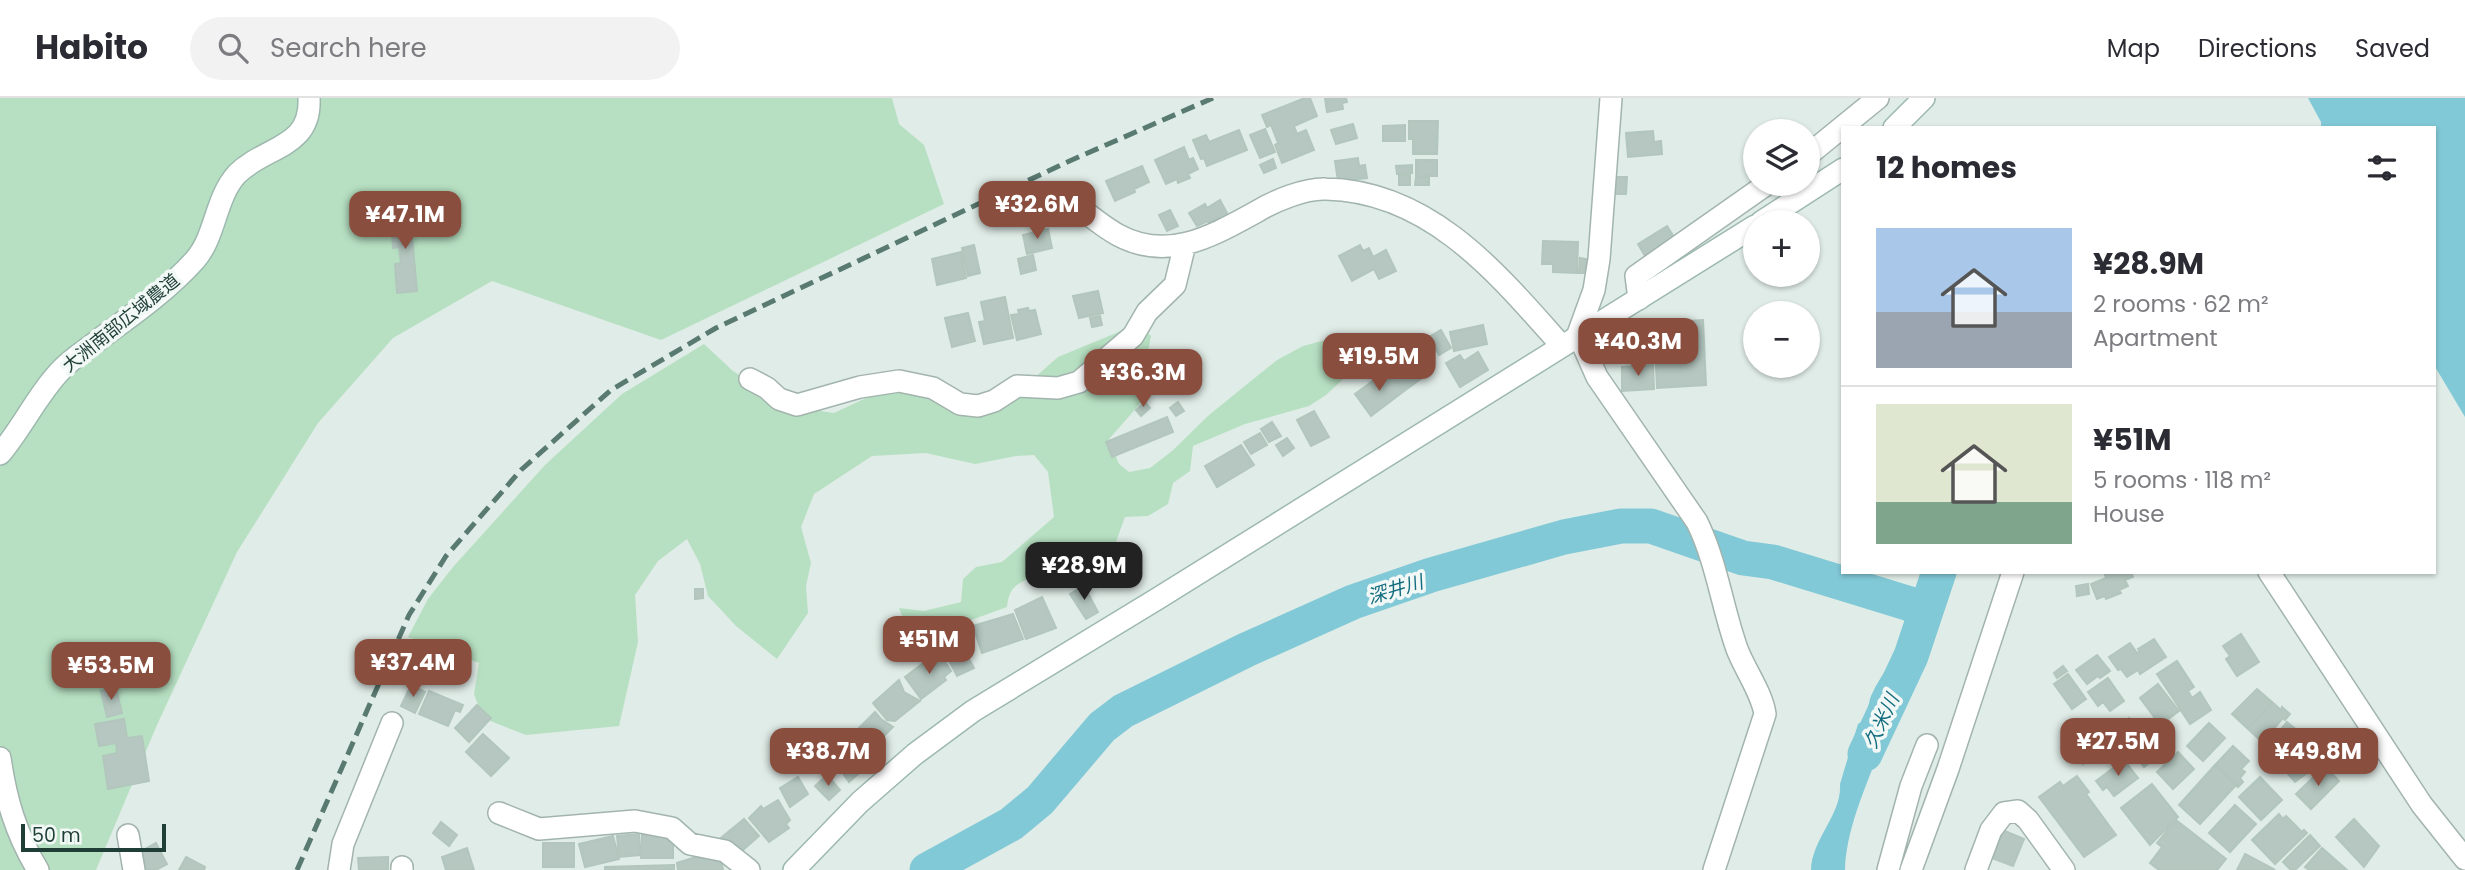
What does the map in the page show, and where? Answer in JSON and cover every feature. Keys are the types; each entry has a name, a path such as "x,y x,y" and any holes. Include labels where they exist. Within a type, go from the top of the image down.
{"street":[{"name":"大洲南部広域農道","path":"0,454 43,391 65,366 175,282 198,256 221,200 236,175 255,159 293,140 308,117 309,98"},
{"path":"1570,340 1594,290 1599,259 1611,98"},
{"path":"1844,126 1878,98"},
{"path":"1896,126 1924,98"},
{"path":"1820,145 1841,128"},
{"path":"1780,210 1841,170"},
{"path":"1062,194 1118,235 1145,244 1172,248 1202,240 1276,201 1324,188 1402,204 1481,258 1570,340 1697,522 1707,541 1745,670 1763,702 1765,714 1714,870"},
{"path":"1639,299 1636,276 1751,196"},
{"path":"794,870 869,794 915,754 973,711 1743,234"},
{"path":"750,379 779,398 797,405 860,387 899,381 933,388 960,404 978,406 995,401 1017,386 1058,388 1079,382 1133,336 1147,312 1175,285 1185,244"},
{"path":"1910,870 1948,769 2012,574"},
{"path":"2270,574 2422,805 2465,859"},
{"path":"339,870 343,844 393,723"},
{"path":"1888,870 1911,786 1927,745"},
{"path":"0,758 6,800 25,849 38,870"},
{"path":"1976,870 1991,830 2004,813 2018,811 2028,820 2063,870"},
{"path":"499,813 539,828 635,821 672,828 690,844 725,851 749,870"},
{"path":"128,835 134,870"}],"green space":[{"path":"0,98 892,98 899,124 924,145 944,204 661,340 492,281 393,338 318,423 237,552 157,725 96,870 0,870"},
{"path":"1138,324 1151,336 1147,396 1109,439 1119,464 1129,472 1150,468 1209,415 1277,360 1303,346 1326,340 1355,368 1326,395 1309,406 1245,424 1193,446 1190,471 1173,483 1168,504 1148,516 1125,517 1113,550 1059,580 1051,581 1038,575 1025,580 1013,589 1007,607 919,639 906,626 899,608 924,611 961,602 963,579 976,567 1002,562 1054,517 1048,472 1034,455 975,464 926,453 872,456 814,494 801,527 811,563 806,586 808,613 777,659 736,626 708,596 700,564 687,539 658,561 635,595 638,642 619,726 526,735 483,718 474,694 479,663 408,637 428,599 453,567 545,465 622,394 704,344 733,371 786,406 834,413 881,391 910,389 956,409 1024,387 1058,357"}],"water":[{"path":"2308,98 2465,98 2465,417 2436,368 2436,126 2321,126"},
{"path":"1933,574 1950,574 1929,622 1882,693 1889,737 1887,745 1881,746 1858,807 1849,838 1845,870 1811,870 1816,847 1836,806 1858,724 1865,719 1871,696 1912,625 1872,602 1879,585 1925,592"}],"building":[{"path":"1310,98 1317,116 1294,126 1297,134 1306,130 1314,150 1282,163 1271,125 1267,127 1262,115"},
{"path":"1325,98 1346,98 1347,102 1342,103 1343,109 1327,112"},
{"path":"1409,121 1438,121 1437,154 1413,154 1413,139 1409,139"},
{"path":"1353,124 1357,138 1336,144 1331,130"},
{"path":"1405,125 1405,141 1383,141 1383,126"},
{"path":"1265,129 1275,152 1260,158 1250,135"},
{"path":"1239,130 1247,150 1207,166 1193,140 1206,135 1209,142"},
{"path":"1653,131 1654,142 1661,141 1662,154 1628,157 1626,133"},
{"path":"1184,147 1189,160 1193,158 1198,169 1188,174 1190,178 1178,183 1177,179 1166,184 1155,160"},
{"path":"1358,158 1359,166 1365,165 1367,178 1338,181 1335,161"},
{"path":"1273,159 1276,168 1264,173 1260,165"},
{"path":"1416,160 1437,160 1437,176 1416,176"},
{"path":"1412,165 1412,173 1397,174 1396,166"},
{"path":"1142,166 1149,182 1115,201 1106,181"},
{"path":"1399,175 1410,175 1410,185 1399,185"},
{"path":"1416,177 1429,177 1429,185 1415,185"},
{"path":"1614,177 1627,177 1626,194 1613,194"},
{"path":"1220,200 1227,213 1197,226 1189,213 1205,204 1207,208"},
{"path":"409,203 417,291 397,293 395,264 401,263 399,247 393,248 392,230 398,229 396,204"},
{"path":"1170,210 1178,226 1167,231 1159,215"},
{"path":"1667,226 1674,237 1645,256 1638,244"},
{"path":"1048,229 1052,248 1027,254 1023,235"},
{"path":"1543,241 1578,242 1577,273 1553,272 1553,264 1542,264"},
{"path":"974,245 980,273 968,276 962,248"},
{"path":"1360,245 1363,251 1369,248 1373,257 1386,250 1396,271 1379,279 1374,269 1352,281 1339,256"},
{"path":"961,252 966,278 937,285 932,259"},
{"path":"1033,255 1036,270 1021,274 1018,259"},
{"path":"1580,258 1586,259 1585,273 1579,273"},
{"path":"1098,291 1103,313 1079,318 1073,296"},
{"path":"1005,297 1013,338 984,344 979,322 985,321 981,302"},
{"path":"1028,308 1029,311 1035,310 1041,334 1017,340 1011,315 1019,314 1018,310"},
{"path":"968,313 975,341 952,347 945,318"},
{"path":"1100,316 1102,325 1092,327 1090,318"},
{"path":"1703,320 1706,385 1657,388 1654,323"},
{"path":"1483,325 1487,344 1454,351 1450,332"},
{"path":"1441,330 1451,348 1439,355 1429,337"},
{"path":"1478,352 1488,370 1460,387 1446,363 1460,355 1464,361"},
{"path":"1410,353 1426,375 1404,391 1388,370"},
{"path":"1653,365 1654,389 1622,391 1622,367"},
{"path":"1388,370 1404,391 1371,416 1355,394"},
{"path":"1145,402 1150,408 1141,416 1136,410"},
{"path":"1178,402 1184,411 1176,416 1170,408"},
{"path":"1314,411 1329,437 1311,446 1297,420"},
{"path":"1167,417 1173,432 1112,457 1106,442"},
{"path":"1272,422 1281,436 1269,442 1261,429"},
{"path":"1260,433 1267,445 1251,454 1244,442"},
{"path":"1287,438 1294,448 1283,456 1276,445"},
{"path":"1241,445 1254,465 1217,487 1205,466"},
{"path":"2105,574 2132,574 2133,577 2125,580 2128,586 2119,590 2121,593 2106,599 2105,596 2097,599 2091,584 2106,578"},
{"path":"2088,584 2089,594 2077,596 2076,586"},
{"path":"1084,586 1098,612 1086,619 1070,594"},
{"path":"695,589 703,589 703,598 695,599"},
{"path":"1042,597 1056,628 1026,639 1015,610"},
{"path":"1013,614 1023,639 982,653 973,626"},
{"path":"2241,634 2259,662 2237,676 2226,659 2230,656 2223,646"},
{"path":"2154,639 2166,657 2140,674 2138,670 2127,677 2109,657 2130,643 2137,653 2140,652 2138,649"},
{"path":"955,642 957,646 947,651 945,647"},
{"path":"961,645 974,668 957,676 945,652"},
{"path":"403,647 427,650 423,680 399,677"},
{"path":"938,652 951,671 944,677 946,680 921,699 905,677"},
{"path":"2097,655 2110,671 2087,684 2076,670"},
{"path":"2177,661 2194,687 2188,691 2192,698 2200,692 2211,710 2190,724 2157,674"},
{"path":"2063,666 2067,671 2057,678 2054,673"},
{"path":"2068,674 2086,699 2072,709 2054,684"},
{"path":"2108,678 2124,701 2110,711 2103,702 2098,706 2088,692"},
{"path":"899,680 904,692 920,701 895,721 887,720 873,703"},
{"path":"2158,684 2179,711 2164,722 2162,719 2158,722 2140,698"},
{"path":"411,685 425,692 415,713 401,706"},
{"path":"116,688 122,713 107,717 101,691"},
{"path":"2257,689 2272,702 2248,729 2232,714"},
{"path":"429,691 463,705 460,712 455,710 448,726 419,714"},
{"path":"2272,702 2290,714 2285,720 2283,718 2262,742 2248,729"},
{"path":"477,705 491,718 469,742 455,728"},
{"path":"875,712 893,727 872,748 862,741 856,731"},
{"path":"2129,718 2158,756 2144,767 2114,729"},
{"path":"124,719 127,738 142,736 149,781 108,789 103,756 117,753 116,743 99,746 95,724"},
{"path":"2287,722 2309,740 2304,745 2301,743 2279,770 2261,754"},
{"path":"2209,723 2225,738 2203,761 2187,746"},
{"path":"2154,725 2173,744 2161,755 2149,743 2153,738 2147,732"},
{"path":"2103,726 2121,750 2107,760 2097,747 2103,743 2095,733"},
{"path":"483,734 509,758 491,776 466,752"},
{"path":"852,734 873,761 849,782 829,753"},
{"path":"2091,736 2096,744 2089,748 2095,756 2083,764 2073,747"},
{"path":"2233,746 2249,761 2241,769 2245,772 2240,778 2243,782 2238,787 2215,765"},
{"path":"2311,746 2323,761 2295,782 2283,768"},
{"path":"2178,752 2194,769 2173,789 2157,772"},
{"path":"2124,760 2138,778 2114,796 2107,787 2103,790 2096,781"},
{"path":"2215,765 2237,784 2200,824 2179,805"},
{"path":"2325,766 2339,781 2311,809 2296,794"},
{"path":"827,775 840,790 829,800 815,786"},
{"path":"2077,776 2089,792 2086,794 2116,835 2084,857 2039,797 2060,782 2063,786"},
{"path":"798,777 808,794 790,807 780,788"},
{"path":"2260,777 2282,800 2261,820 2239,797"},
{"path":"2152,784 2178,817 2150,845 2121,808"},
{"path":"778,800 790,820 786,824 789,828 769,842 749,818 761,806 763,809"},
{"path":"2235,805 2256,824 2230,852 2209,833"},
{"path":"2279,814 2283,819 2286,816 2302,832 2304,830 2307,833 2275,864 2252,840"},
{"path":"744,819 759,836 736,856 721,838"},
{"path":"2354,819 2379,846 2364,867 2336,837"},
{"path":"2176,820 2226,859 2217,870 2159,870 2150,863 2162,847 2157,843"},
{"path":"441,822 457,835 449,846 433,833"},
{"path":"2000,829 2024,839 2013,866 1989,857"},
{"path":"639,834 640,855 619,857 617,836"},
{"path":"642,834 673,834 673,858 641,858"},
{"path":"2310,835 2320,846 2295,870 2291,870 2283,862"},
{"path":"613,836 619,859 585,867 579,844"},
{"path":"156,843 167,864 156,870 136,870 134,867 145,861 140,852"},
{"path":"543,843 574,843 574,867 543,867"},
{"path":"467,848 474,870 446,870 442,857"},
{"path":"2322,848 2347,870 2309,870 2305,867"},
{"path":"2245,854 2275,870 2237,870"},
{"path":"699,856 721,860 723,870 678,870 677,863"},
{"path":"186,857 205,867 204,870 179,870"},
{"path":"388,857 388,870 359,870 358,858"},
{"path":"674,865 674,870 605,870 605,867"}],"waterway":[{"name":"深井川","path":"927,870 1011,824 1040,800 1102,727 1123,711 1246,650 1353,602 1431,575 1564,537 1621,526 1651,526 1743,558 1773,562 1920,607"},
{"name":"久米川","path":"1865,754 1911,656 1938,574"}],"railway":[{"path":"297,870 409,615 446,556 521,470 611,390 716,328 1065,163 1213,98"}]}
